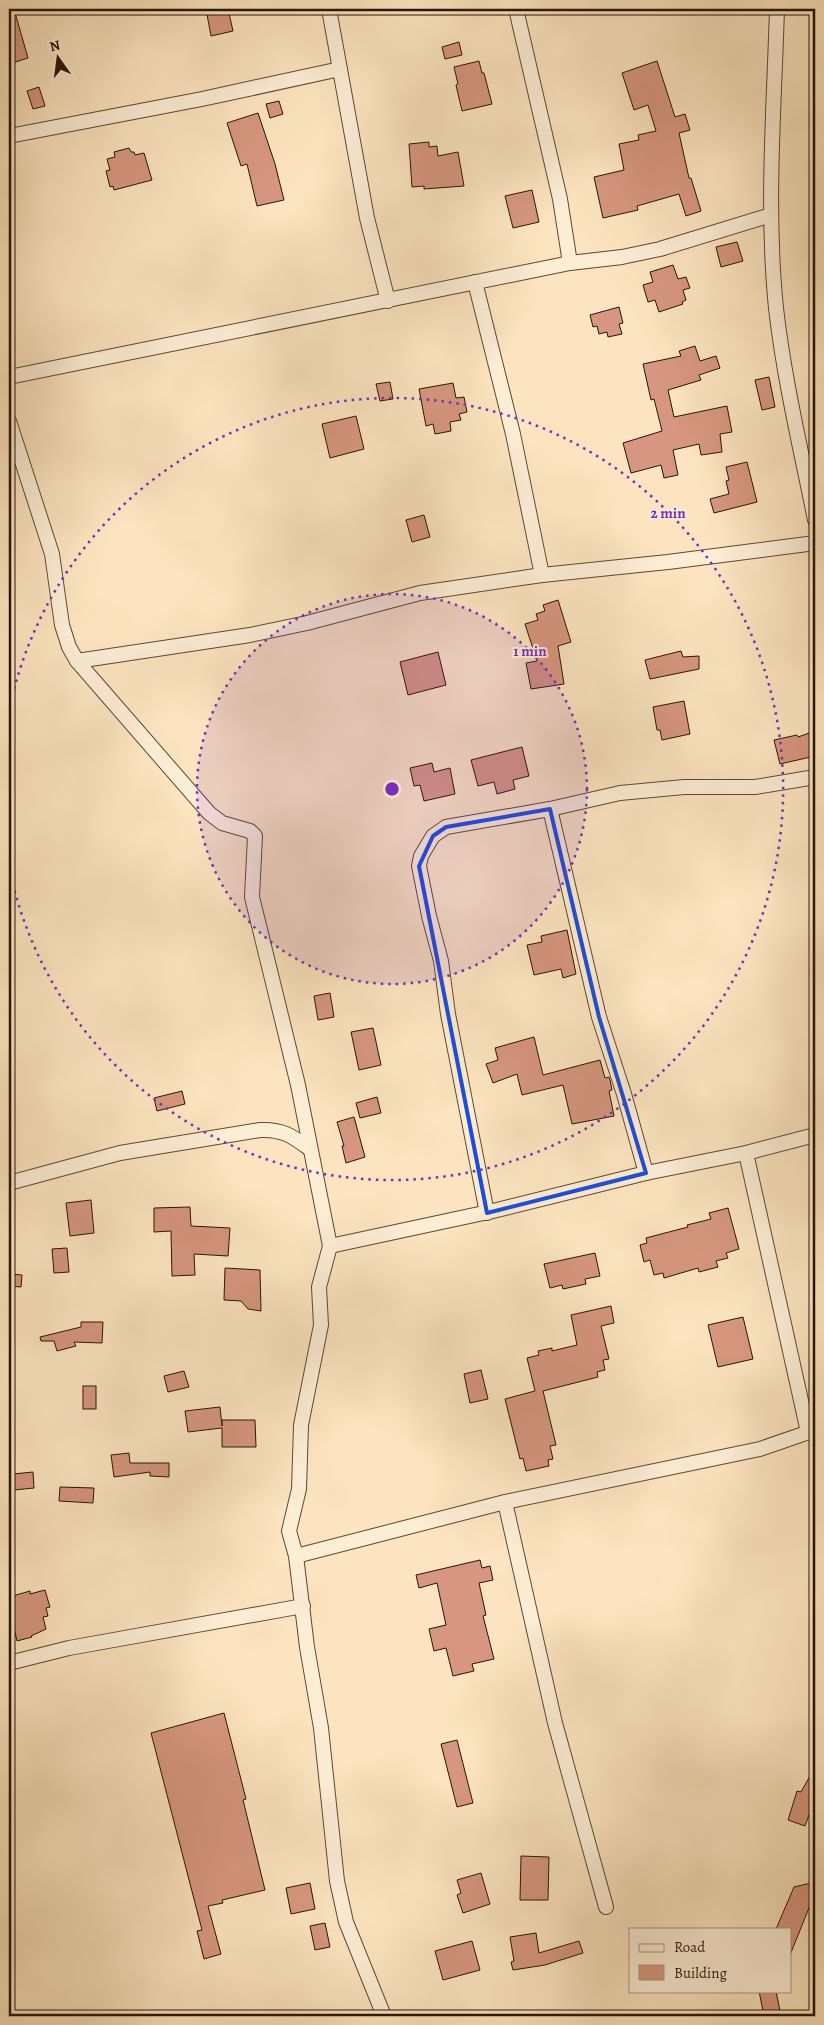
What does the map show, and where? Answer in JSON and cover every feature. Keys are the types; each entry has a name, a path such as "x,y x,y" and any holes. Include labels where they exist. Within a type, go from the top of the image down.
{"street":[{"path":"329,9 367,218 388,301"},
{"path":"516,9 560,199 570,263"},
{"path":"777,9 771,215 776,308 794,418 815,520"},
{"path":"9,136 202,99 340,69"},
{"path":"9,377 570,263 660,249 771,215"},
{"path":"475,282 513,434 542,574"},
{"path":"9,421 52,554 62,625 69,647 77,662 208,814 222,822 250,831 255,836 252,897 298,1085 330,1246 320,1287 321,1325 301,1425 299,1489 290,1531 296,1556 307,1647 321,1728 337,1881 346,1922 384,2016"},
{"path":"77,662 250,635 307,623 420,593 542,574 668,562 815,543"},
{"path":"486,1213 448,1014 441,961 429,916 419,866 421,856 432,836 446,827 550,809 620,793 661,788 755,787 815,777"},
{"path":"550,809 599,1017 624,1094 646,1173"},
{"path":"9,1183 120,1153 260,1130 281,1131 292,1136 310,1149"},
{"path":"330,1246 486,1213 646,1173 746,1153 815,1135"},
{"path":"296,1556 505,1502 760,1449 812,1431 746,1153"},
{"path":"505,1502 552,1714 606,1907"},
{"path":"9,1663 69,1648 303,1606"}],"highlighted area":[{"path":"550,809 599,1017 646,1173 487,1213 419,866 433,836 446,827"}],"building":[{"path":"9,9 14,9 28,58 9,64"},
{"path":"206,9 228,9 233,31 211,36"},
{"path":"459,42 462,55 445,59 442,47"},
{"path":"479,61 492,104 462,111 454,67"},
{"path":"657,61 675,117 685,114 690,130 679,133 689,178 691,178 701,211 686,216 679,194 637,206 638,210 603,218 594,177 624,170 619,144 639,140 638,135 656,131 648,105 634,110 622,73"},
{"path":"39,87 45,106 33,109 27,91"},
{"path":"279,101 283,114 270,118 266,104"},
{"path":"258,113 275,164 284,200 257,206 247,164 241,166 227,123"},
{"path":"429,142 429,147 437,146 438,156 458,152 464,186 424,189 424,186 412,187 409,144"},
{"path":"129,148 135,155 144,153 152,180 114,190 113,186 110,187 106,171 110,170 107,159 115,157 114,152"},
{"path":"532,190 539,222 513,228 505,196"},
{"path":"737,242 743,261 721,267 716,247"},
{"path":"673,265 678,279 686,277 690,288 683,290 686,300 682,302 683,304 659,312 655,300 648,302 643,285 653,282 650,272"},
{"path":"619,307 623,323 619,324 622,334 608,337 607,332 599,334 597,326 593,327 590,315"},
{"path":"695,346 700,361 716,356 720,368 699,375 701,380 668,390 674,417 727,406 732,432 720,434 722,452 701,455 699,444 673,450 678,475 664,478 661,465 631,473 623,443 662,431 654,399 651,400 643,364 681,356 679,351"},
{"path":"769,377 775,407 762,410 755,380"},
{"path":"390,382 393,399 380,401 376,384"},
{"path":"453,383 456,398 464,397 467,412 459,414 461,420 450,422 451,431 435,434 433,424 426,426 419,389"},
{"path":"356,416 364,449 330,458 322,424"},
{"path":"747,462 757,502 714,513 710,499 729,494 726,481 729,480 726,467"},
{"path":"424,515 430,537 412,542 406,520"},
{"path":"558,600 571,642 558,646 564,684 531,689 526,663 537,661 525,624 538,620 536,614 545,611 543,605"},
{"path":"681,651 683,657 699,656 699,669 650,679 645,660"},
{"path":"438,652 446,685 408,695 400,662"},
{"path":"684,701 690,734 662,740 660,730 657,730 653,707"},
{"path":"815,731 815,756 780,764 774,740 797,735 798,737"},
{"path":"522,747 529,776 513,780 515,789 497,794 494,782 478,786 471,760"},
{"path":"432,763 434,772 450,768 455,794 424,801 420,785 414,786 410,768"},
{"path":"567,930 576,974 563,978 561,969 534,975 527,945 542,942 541,936"},
{"path":"330,993 334,1017 318,1020 314,996"},
{"path":"373,1028 381,1065 359,1070 351,1032"},
{"path":"534,1037 543,1075 600,1060 605,1078 609,1077 610,1080 612,1090 609,1091 614,1116 572,1124 563,1085 522,1095 517,1074 493,1083 486,1064 498,1060 495,1048"},
{"path":"182,1091 185,1104 157,1111 154,1098"},
{"path":"377,1097 381,1113 360,1118 356,1103"},
{"path":"354,1117 365,1157 346,1163 342,1146 344,1146 337,1122"},
{"path":"91,1200 94,1233 70,1236 66,1203"},
{"path":"190,1207 191,1226 230,1228 228,1256 194,1254 195,1275 172,1276 171,1231 154,1232 154,1208"},
{"path":"728,1208 739,1249 726,1253 728,1258 716,1261 718,1267 699,1272 698,1268 664,1278 663,1273 654,1275 650,1260 644,1262 640,1245 647,1243 646,1238 711,1219 709,1213"},
{"path":"67,1248 69,1272 54,1273 52,1249"},
{"path":"595,1253 600,1276 585,1279 586,1284 563,1289 562,1285 550,1288 544,1264"},
{"path":"225,1268 260,1270 261,1311 248,1309 241,1301 224,1300"},
{"path":"9,1274 22,1275 21,1287 9,1286"},
{"path":"611,1306 614,1323 601,1326 609,1359 603,1360 605,1370 597,1372 598,1377 543,1391 556,1445 550,1446 553,1459 548,1460 549,1466 526,1471 523,1458 520,1459 505,1399 535,1391 527,1358 539,1355 538,1351 552,1348 552,1351 577,1345 571,1315"},
{"path":"743,1317 753,1359 718,1367 708,1325"},
{"path":"81,1322 103,1322 102,1343 74,1342 76,1346 57,1351 54,1341 41,1341 40,1337 81,1327"},
{"path":"481,1370 488,1399 470,1403 464,1374"},
{"path":"184,1371 189,1387 168,1392 164,1376"},
{"path":"83,1386 96,1386 96,1409 83,1409"},
{"path":"220,1407 222,1426 222,1420 255,1420 256,1447 222,1447 222,1428 188,1432 185,1411"},
{"path":"129,1453 130,1463 169,1463 169,1477 150,1476 150,1472 114,1477 111,1455"},
{"path":"33,1472 34,1488 14,1490 13,1474"},
{"path":"60,1487 94,1488 93,1503 59,1501"},
{"path":"480,1560 482,1568 490,1566 493,1580 479,1583 486,1615 483,1616 494,1659 472,1664 474,1671 453,1676 446,1648 434,1651 429,1629 446,1625 437,1583 419,1588 416,1575"},
{"path":"45,1590 50,1607 46,1608 48,1616 43,1617 46,1629 32,1637 17,1641 9,1607 9,1597 30,1591 30,1594"},
{"path":"224,1713 246,1799 243,1800 265,1890 222,1900 223,1903 208,1906 221,1954 204,1959 197,1931 202,1930 151,1733"},
{"path":"457,1740 473,1803 457,1807 441,1744"},
{"path":"815,1767 815,1798 805,1826 788,1820 797,1791 801,1792"},
{"path":"521,1856 549,1857 548,1900 520,1900"},
{"path":"481,1873 490,1904 463,1913 457,1895 461,1893 457,1880"},
{"path":"815,1882 815,1893 792,1950 792,1928 776,1928 794,1887"},
{"path":"310,1883 315,1909 291,1914 286,1888"},
{"path":"325,1923 330,1947 315,1950 310,1926"},
{"path":"536,1933 539,1953 579,1941 583,1953 545,1965 513,1970 511,1962 514,1961 510,1937"},
{"path":"472,1941 480,1970 443,1980 435,1951"},
{"path":"759,1992 776,1992 781,2016 764,2016"}]}
